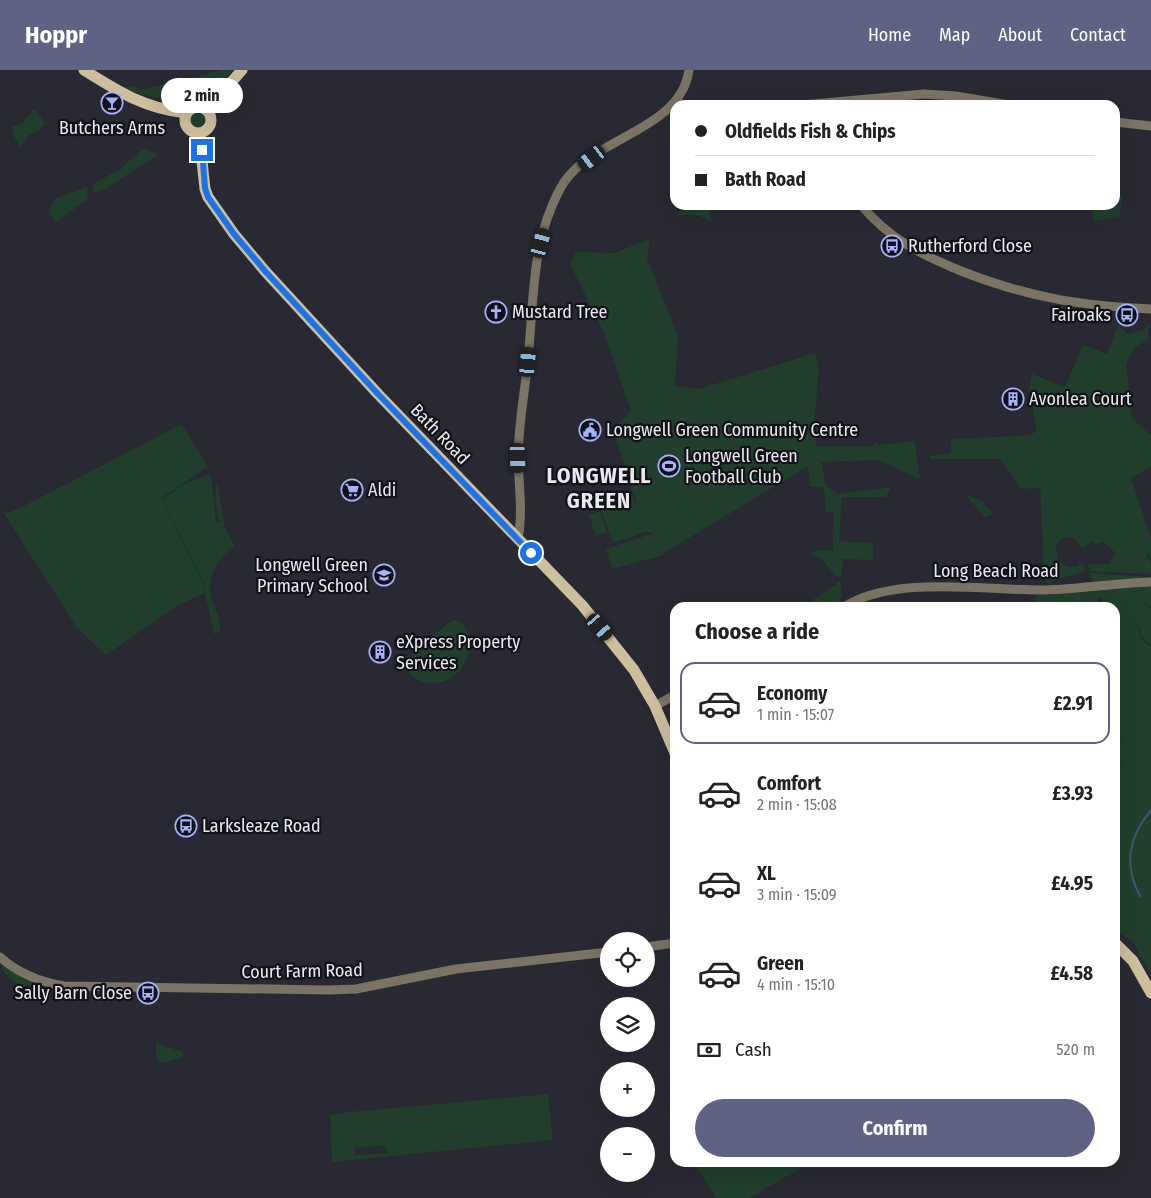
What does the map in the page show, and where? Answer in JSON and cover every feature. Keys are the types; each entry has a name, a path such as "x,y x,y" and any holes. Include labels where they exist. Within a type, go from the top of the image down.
{"main road":[{"path":"84,70 138,102 165,110 186,113 198,106 207,110 211,118 210,124 204,131 199,133 187,128 186,113"},
{"path":"207,110 242,70"},
{"name":"Bath Road","path":"199,133 205,188 208,197 234,234 265,271 378,394 582,605 634,670 655,706 670,742"},
{"path":"1120,948 1133,961 1151,993"}],"street":[{"path":"678,100 684,89 689,70"},
{"path":"865,100 924,94 980,100"},
{"path":"518,539 520,512 518,458 534,271 547,222 558,191 574,172 592,158 670,110"},
{"path":"1120,123 1151,126"},
{"path":"866,210 884,230 923,256 997,285 1066,302 1115,308 1151,309"},
{"path":"506,527 520,512"},
{"name":"Long Beach Road","path":"857,602 868,597 925,587 980,586 1047,590 1151,582"},
{"path":"655,706 670,698"},
{"path":"655,946 670,944"},
{"name":"Court Farm Road","path":"0,957 24,973 45,983 64,986 329,990 356,988 456,969 600,953"}],"green space":[{"path":"223,70 233,70 216,88 191,97 155,97 121,87 136,86 137,91"},
{"path":"34,109 45,123 38,131 28,136 21,147 15,139 12,127 21,124"},
{"path":"198,110 205,113 208,120 205,127 198,130 191,127 188,120 191,113"},
{"path":"143,149 148,149 158,155 100,192 93,191 93,184 120,169"},
{"path":"87,187 88,199 56,222 49,212 54,199"},
{"path":"1120,196 1122,197 1120,216 1093,222 1092,210 1120,210"},
{"path":"684,210 709,210 712,221 696,215 677,215"},
{"path":"650,239 647,258 678,336 675,386 699,389 815,353 819,366 815,416 816,446 872,446 875,442 878,445 915,441 920,479 878,460 821,462 826,485 838,494 891,487 886,497 842,497 839,541 873,543 873,560 843,559 841,577 835,576 822,559 810,554 813,551 817,554 814,550 833,550 834,512 826,512 824,488 810,486 808,466 664,553 663,551 664,555 612,569 606,549 654,533 646,532 613,543 600,508 633,496 640,514 613,429 631,411 604,333 570,264 576,252 614,253"},
{"path":"1148,323 1148,340 1135,347 1126,364 1132,418 1151,435 1151,467 1131,478 1151,538 1151,558 1148,552 1146,555 1151,563 1151,574 1090,571 1088,564 1109,564 1115,555 1113,550 1102,542 1095,545 1093,541 1082,549 1073,537 1058,543 1055,550 1058,555 1057,561 1068,567 1078,567 1079,564 1083,564 1085,571 1047,583 1044,579 1040,485 1040,488 1021,489 1000,459 930,459 930,456 951,453 951,439 1031,435 1037,430 1029,388 1032,374 1065,387 1083,345 1107,354 1118,325 1128,334 1144,330"},
{"path":"180,425 185,429 208,467 161,498 204,585 205,591 205,585 162,499 186,483 211,474 216,522 206,523 219,522 215,496 217,481 225,528 235,546 219,561 211,581 211,596 219,618 220,631 214,634 205,593 180,604 106,655 77,628 3,512 9,513 30,503"},
{"path":"968,495 983,502 993,514 985,517 968,498"},
{"path":"600,511 607,532 596,536 589,515"},
{"path":"1090,573 1151,577 1151,578 1094,583"},
{"path":"840,580 842,597 839,602 809,602"},
{"path":"1151,586 1151,607 1145,603 1151,609 1151,645 1141,636 1140,628 1134,623 1139,629 1140,638 1151,647 1151,974 1132,941 1120,933 1120,763 1122,761 1120,762 1120,740 1123,742 1120,739 1120,602 1102,602 1102,598 1098,597 1098,602 1035,602 1036,595 1051,595 1088,588"},
{"path":"454,620 462,624 467,632 469,642 468,653 464,664 457,673 447,680 430,683 416,679 407,671 407,659"},
{"path":"3,964 32,981 32,984 22,985 14,982 1,968"},
{"path":"156,1043 183,1052 183,1057 164,1063 158,1062"},
{"path":"548,1094 553,1140 332,1162 330,1115","holes":["386,1145 387,1153 355,1155 355,1148"]},
{"path":"696,1167 803,1167 749,1198 717,1198"}],"waterway":[{"path":"1140,896 1131,873 1131,851 1138,830 1151,810"}],"place":[{"name":"Butchers Arms","path":"112,103"},
{"name":"Rutherford Close","path":"892,246"},
{"name":"Mustard Tree","path":"496,312"},
{"name":"Fairoaks","path":"1127,315"},
{"name":"Avonlea Court","path":"1013,399"},
{"name":"Longwell Green Community Centre","path":"590,430"},
{"name":"Longwell Green Football Club","path":"669,466"},
{"name":"Aldi","path":"352,490"},
{"name":"Longwell Green Primary School","path":"384,575"},
{"name":"eXpress Property Services","path":"380,652"},
{"name":"Larksleaze Road","path":"186,826"},
{"name":"Sally Barn Close","path":"148,993"}],"district":[{"name":"LONGWELL GREEN","path":"599,488"}],"route":[{"path":"202,150 205,188 208,197 234,234 333,346 531,553"}]}
